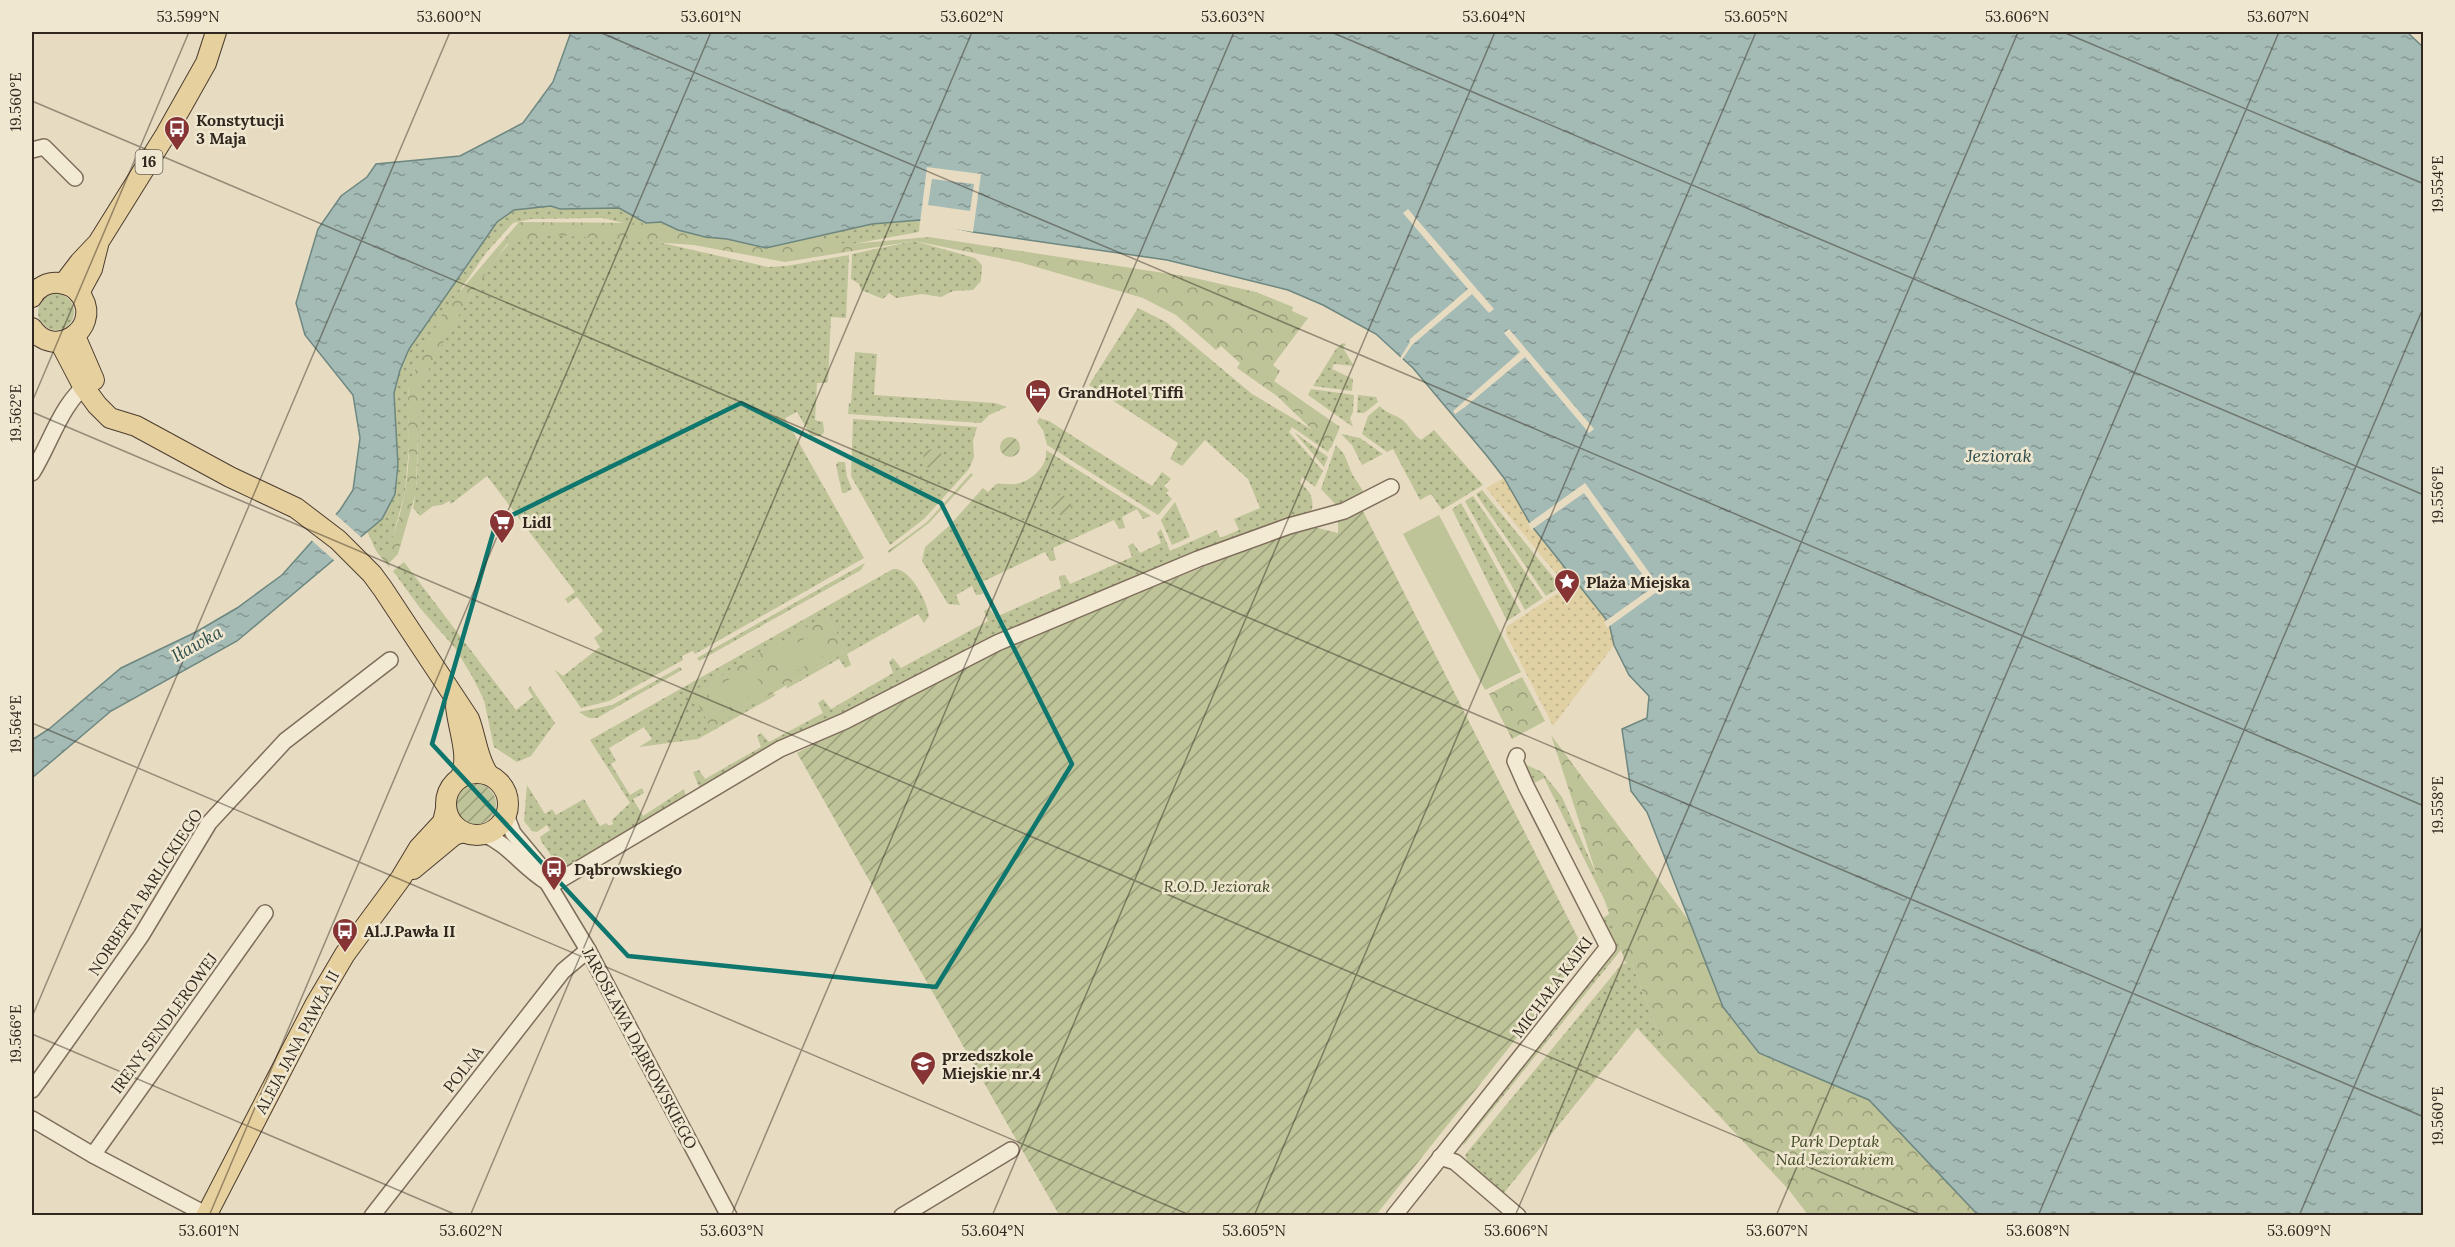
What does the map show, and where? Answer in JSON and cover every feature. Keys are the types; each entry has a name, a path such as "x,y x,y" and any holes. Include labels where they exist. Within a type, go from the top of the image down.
{"main road":[{"name":"16","path":"72,288 80,262 98,243 192,88 206,63 216,32"},
{"path":"32,297 42,286 53,282 72,288 85,303 87,315 83,327 68,339 42,339 33,332"},
{"path":"68,339 97,405 110,418 136,426 230,477 276,497 314,520 360,562 399,611 456,703 469,719 482,765 505,792 508,807 506,815 497,828 473,833 455,826 446,809 448,790 461,777 469,773 488,774"},
{"path":"456,703 458,726 465,757 465,767 461,777"},
{"name":"ALEJA JANA PAWŁA II","path":"207,1215 315,1005 356,938 401,878 419,848 443,822 446,809"},
{"name":"ALEJA JANA PAWŁA II","path":"401,878 454,835 473,833"}],"street":[{"path":"32,150 44,147 75,178"},
{"path":"32,473 67,407 88,383"},
{"path":"549,884 780,749 845,721 997,643 1197,559 1289,526 1344,511 1391,487"},
{"name":"NORBERTA BARLICKIEGO","path":"32,1090 141,936 209,823 285,741 390,660"},
{"name":"MICHAŁA KAJKI","path":"1394,1215 1608,948 1526,786 1515,761 1517,756"},
{"name":"JAROSŁAWA DĄBROWSKIEGO","path":"506,815 513,833 542,868 588,950 729,1215"},
{"name":"JAROSŁAWA DĄBROWSKIEGO","path":"473,833 502,843 533,874 549,884"},
{"name":"IRENY SENDLEROWEJ","path":"93,1155 265,913"},
{"name":"POLNA","path":"372,1215 563,971 588,950"},
{"path":"32,1119 93,1155 207,1215"},
{"path":"902,1215 1011,1150"},
{"path":"1440,1157 1455,1162 1518,1215"}],"highlighted area":[{"path":"741,403 941,503 1072,764 936,987 628,956 432,744 496,523"}],"green space":[{"path":"551,206 560,209 619,208 646,223 661,222 678,230 872,224 920,220 919,232 825,249 753,252 602,218 531,219 513,223 486,253 461,289 414,371 408,392 409,447 405,492 392,540 380,556 366,530 372,528 398,478 394,393 409,349 497,222 514,210"},
{"path":"519,222 649,223 850,244 929,237 1190,277 1256,292 1293,307 1292,311 1308,318 1273,365 1280,371 1274,381 1340,427 1331,448 1277,396 1237,368 1240,363 1221,346 1216,350 1176,315 1143,298 1019,262 914,241 785,262 694,245 553,235 507,244 469,298 432,362 419,394 416,492 398,554 389,563 390,568 380,556 392,537 406,485 409,455 410,380 444,310"},
{"path":"609,231 768,267 849,255 846,318 831,317 828,381 817,383 815,420 823,422 824,432 821,436 811,436 797,412 785,418 864,558 695,654 693,651 682,656 683,660 609,701 581,708 554,669 563,676 600,647 594,638 603,631 577,597 568,603 565,599 575,592 487,476 451,504 449,501 433,506 420,516 413,508 417,480 418,408 423,380 445,337 492,264 517,235"},
{"path":"914,241 975,258 982,265 981,281 973,290 953,291 941,297 922,294 896,298 889,293 883,299 861,290 859,284 851,279 852,254"},
{"path":"56,294 69,299 74,312 69,325 56,330 43,325 38,312 43,299"},
{"path":"1138,308 1166,322 1252,394 1333,442 1328,452 1292,427 1289,432 1323,471 1315,487 1302,477 1300,483 1310,495 1312,510 994,635 967,648 966,653 952,660 948,659 701,788 699,787 693,772 699,770 705,779 761,747 757,736 761,733 769,742 823,713 818,703 823,699 831,709 893,673 889,662 893,658 901,668 988,621 984,611 989,608 996,617 1061,588 1059,576 1065,575 1070,584 1132,557 1128,546 1133,543 1140,553 1161,543 1157,533 1161,529 1170,551 1217,530 1220,538 1239,530 1234,519 1260,508 1248,479 1205,440 1182,466 1170,459 1178,443 1089,385"},
{"path":"1343,343 1346,344 1343,348 1354,366 1334,364 1332,369 1353,379 1352,391 1313,386 1336,349"},
{"path":"855,352 877,354 874,395 995,403 1007,407 989,415 981,423 848,414"},
{"path":"1311,389 1354,395 1353,412 1350,418 1353,427 1308,395"},
{"path":"1358,395 1376,397 1378,402 1364,413 1357,413"},
{"path":"1380,406 1404,421 1421,440 1434,430 1483,485 1442,510 1431,494 1420,500 1393,449 1387,452 1362,434 1368,416"},
{"path":"1039,418 1049,421 1152,486 1162,472 1171,479 1164,486 1169,490 1166,493 1172,499 1158,515 1047,445 1043,430 1037,422"},
{"path":"853,419 977,427 973,441 974,457 969,469 924,519 890,545 851,476"},
{"path":"1294,432 1328,457 1324,467"},
{"path":"1341,434 1360,438 1383,454 1362,465 1352,445"},
{"path":"1006,437 1014,437 1020,443 1020,451 1014,457 1006,457 1000,451 1000,443"},
{"path":"1336,445 1344,454 1352,474 1365,494 1338,507 1321,489"},
{"path":"929,449 937,449 943,455 943,463 937,469 929,469 923,463 923,455"},
{"path":"1046,450 1151,516 1143,519 1137,509 1122,517 1125,528 1119,529 1114,520 1053,548 1056,560 1050,561 1045,552 980,583 983,594 976,595 972,586 956,595 960,605 948,604 922,561 925,547 949,526 983,488 988,492 996,484 1016,484 1033,476 1044,462"},
{"path":"838,462 845,462 847,477 852,489 845,493 842,493 836,465"},
{"path":"971,473 973,475 929,523 889,553 888,551 927,522"},
{"path":"1482,490 1561,587 1546,596 1476,494"},
{"path":"1057,495 1065,495 1071,501 1071,509 1065,515 1057,515 1051,509 1051,501"},
{"path":"1473,496 1543,598 1525,610 1465,501"},
{"path":"1175,502 1190,537 1172,545 1161,520"},
{"path":"1461,503 1521,612 1507,621 1452,509"},
{"name":"R.O.D. Jeziorak","path":"1363,511 1585,952 1376,1215 1059,1215 797,753 998,649 1291,532 1314,527 1338,533 1338,521"},
{"path":"1439,515 1521,672 1485,690 1403,534"},
{"path":"404,562 516,710 533,697 528,689 530,686 555,723 531,756 517,762 494,747 484,700 472,676 455,648 420,608 393,571"},
{"path":"865,563 861,570 699,661 697,658"},
{"path":"893,569 906,573 917,586 929,616 924,623 918,614 847,654 851,665 845,668 839,659 786,689 787,685 847,651 827,616 712,727 772,693 776,695 698,739 639,747 652,739 644,727 609,748 616,761 611,764 630,795 642,788 644,793 633,799 643,816 684,789 686,796 563,868 559,867 541,841 540,837 550,830 547,825 537,832 532,831 524,821 527,785 545,814 552,809 556,815 584,799 600,826 606,823 609,826 613,824 612,820 630,803 590,740"},
{"path":"827,616 847,651 711,728 691,692"},
{"path":"820,630 832,651 787,676 775,655"},
{"path":"680,667 682,670 597,718 589,718 579,712 612,705"},
{"path":"751,667 763,688 719,713 707,692"},
{"path":"1522,677 1545,721 1512,739 1489,694"},
{"name":"Park Deptak Nad Jeziorakiem","path":"1551,735 1690,922 1723,1007 1759,1053 1869,1100 1978,1215 1808,1215 1789,1190 1659,1052 1666,1044 1656,1027 1632,964 1625,962"},
{"path":"1520,762 1542,772 1562,797 1606,896 1624,946 1463,1146 1467,1135 1604,963 1601,919 1611,913 1544,778 1530,785"},
{"path":"476,784 490,790 496,804 490,818 476,824 462,818 456,804 462,790"},
{"path":"1629,962 1632,964 1656,1027 1666,1044 1659,1052 1637,1028 1503,1194 1468,1163 1465,1155 1621,965"}],"sand":[{"name":"Plaża Miejska","path":"1504,478 1531,525 1609,623 1614,645 1553,726 1506,634 1506,627 1567,587 1486,488"}],"water":[{"name":"Jeziorak","path":"571,32 2407,32 2423,47 2423,1215 1978,1215 1869,1100 1759,1053 1723,1007 1647,812 1631,791 1622,729 1647,718 1649,696 1629,675 1614,645 1609,623 1531,525 1504,478 1413,368 1376,334 1323,305 1288,290 1167,260 973,232 920,220 872,224 766,248 727,239 705,237 678,230 661,222 646,223 619,208 560,209 551,206 514,210 497,222 409,349 400,370 394,393 398,465 395,494 382,519 237,641 111,711 32,778 32,740 49,729 121,668 196,632 237,608 282,575 340,510 353,490 360,438 353,395 305,335 296,303 318,229 341,196 367,177 376,164 460,156 523,123 553,82"}],"pier":[{"path":"927,167 981,174 973,232 920,223","holes":["932,179 974,184 970,211 928,205"]},
{"path":"1408,209 1494,309 1489,313 1472,294 1412,345 1402,360 1400,358 1409,340 1468,289 1403,213"},
{"path":"1509,329 1594,429 1589,433 1525,357 1455,414 1453,411 1520,352 1504,333"},
{"path":"1585,483 1661,589 1607,628 1604,622 1652,588 1584,493 1531,530 1528,524"},
{"path":"334,513 362,538 335,561 310,539"}],"place":[{"name":"Konstytucji 3 Maja","path":"177,152"},
{"name":"GrandHotel Tiffi","path":"1038,415"},
{"name":"Lidl","path":"502,545"},
{"name":"Plaża Miejska","path":"1567,605"},
{"name":"Dąbrowskiego","path":"554,892"},
{"name":"Al.J.Pawła II","path":"345,954"},
{"name":"przedszkole Miejskie nr.4","path":"923,1087"}],"water label":[{"name":"Iławka","path":"197,644"}]}
